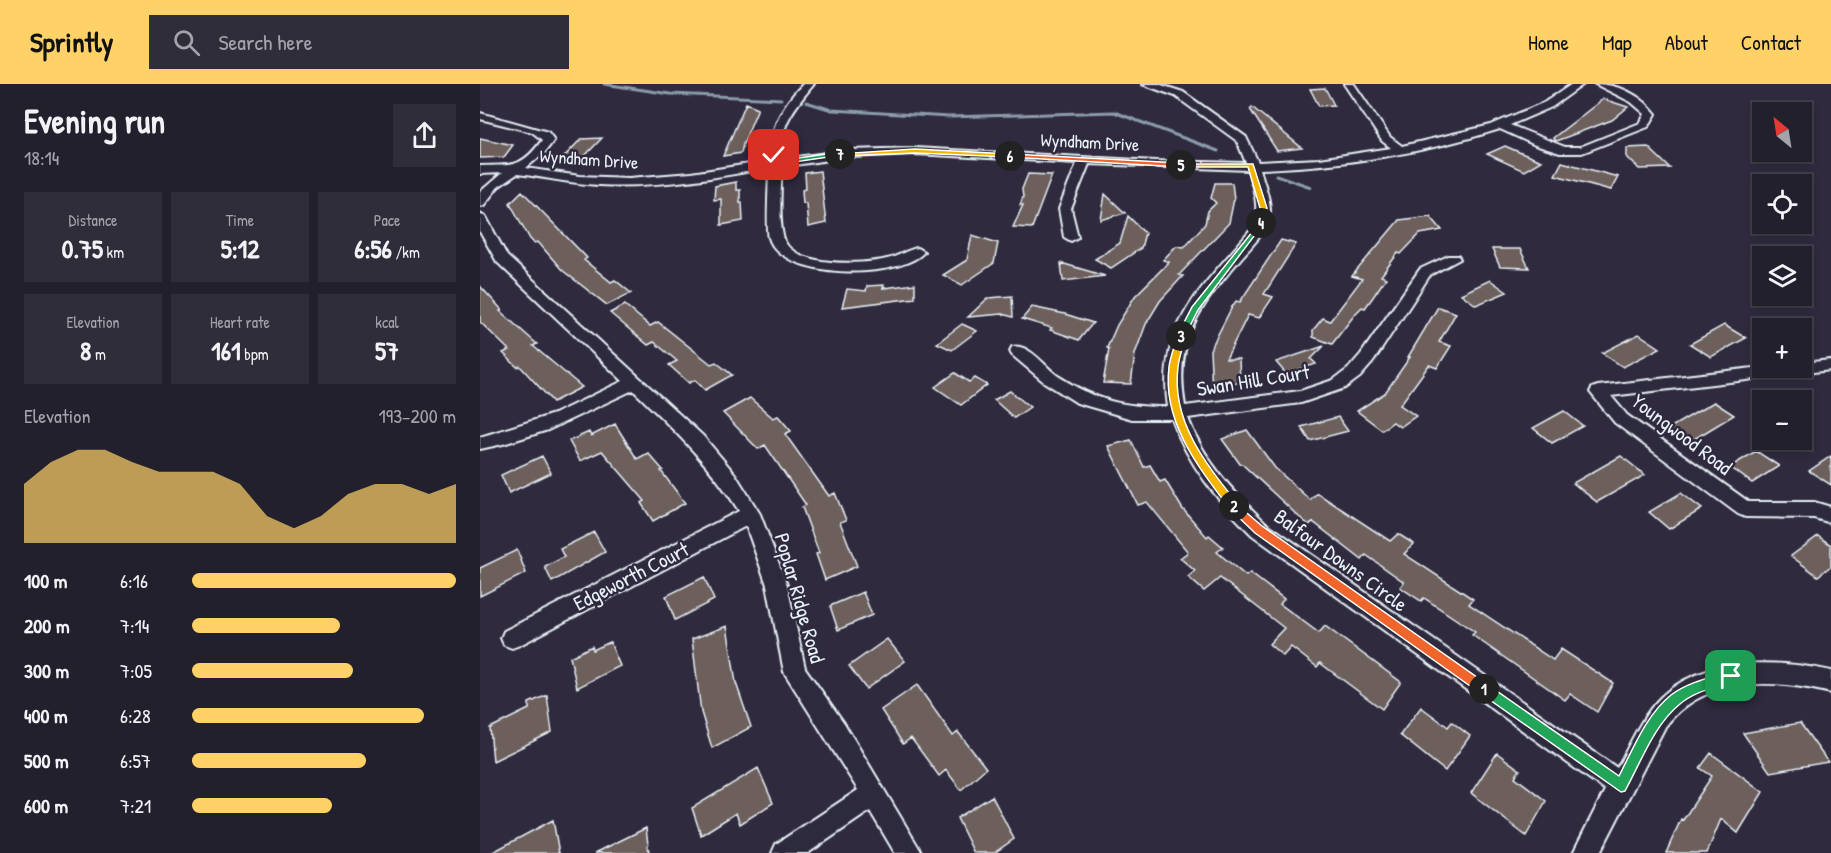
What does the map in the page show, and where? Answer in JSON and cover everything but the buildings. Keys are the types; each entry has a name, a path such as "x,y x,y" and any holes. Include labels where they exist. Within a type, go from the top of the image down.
{"street":[{"path":"809,84 800,93 775,139 776,238 789,255 817,265 862,267 892,263 917,252"},
{"name":"Balfour Downs Circle","path":"1147,84 1179,94 1233,131 1248,148 1264,214 1255,233 1195,309 1185,326 1173,368 1176,413 1199,461 1210,478 1259,530 1621,786"},
{"path":"1349,84 1386,139 1401,150"},
{"name":"Wyndham Drive","path":"480,170 620,182 660,180 811,156 866,151 1190,165 1303,164 1401,150 1464,136 1524,116 1571,91 1579,84"},
{"path":"1500,125 1563,151 1582,150 1644,125 1651,114 1642,103 1600,84"},
{"path":"480,116 536,130 544,134 548,140 536,157 484,192 480,202"},
{"path":"1071,237 1065,209 1084,160"},
{"name":"Poplar Ridge Road","path":"480,217 490,240 502,259 697,441 729,479 751,514 777,585 795,672 836,731 909,853"},
{"name":"Swan Hill Court","path":"1018,351 1065,390 1083,399 1132,413 1176,413 1301,397 1339,384 1354,373 1367,358 1425,272 1453,259"},
{"name":"Youngwood Road","path":"1831,365 1598,392 1621,418 1745,509 1814,510 1831,515"},
{"path":"483,443 582,410 633,383"},
{"name":"Edgeworth Court","path":"512,638 751,514"},
{"path":"1586,853 1656,721 1676,699 1703,685 1731,676 1799,675 1831,682"},
{"path":"785,853 874,794"}],"waterway":[{"path":"604,84 670,94 781,99"},
{"path":"806,102 832,110 949,117 1114,112 1218,151"},
{"path":"1276,175 1311,187"}],"route":[{"path":"774,155 774,163 811,156 866,151 915,151 1190,165 1251,165 1264,208 1262,221 1195,309 1185,326 1173,368 1176,413 1199,461 1222,494 1259,530 1621,786 1656,721 1676,699 1703,685 1731,676"}]}
